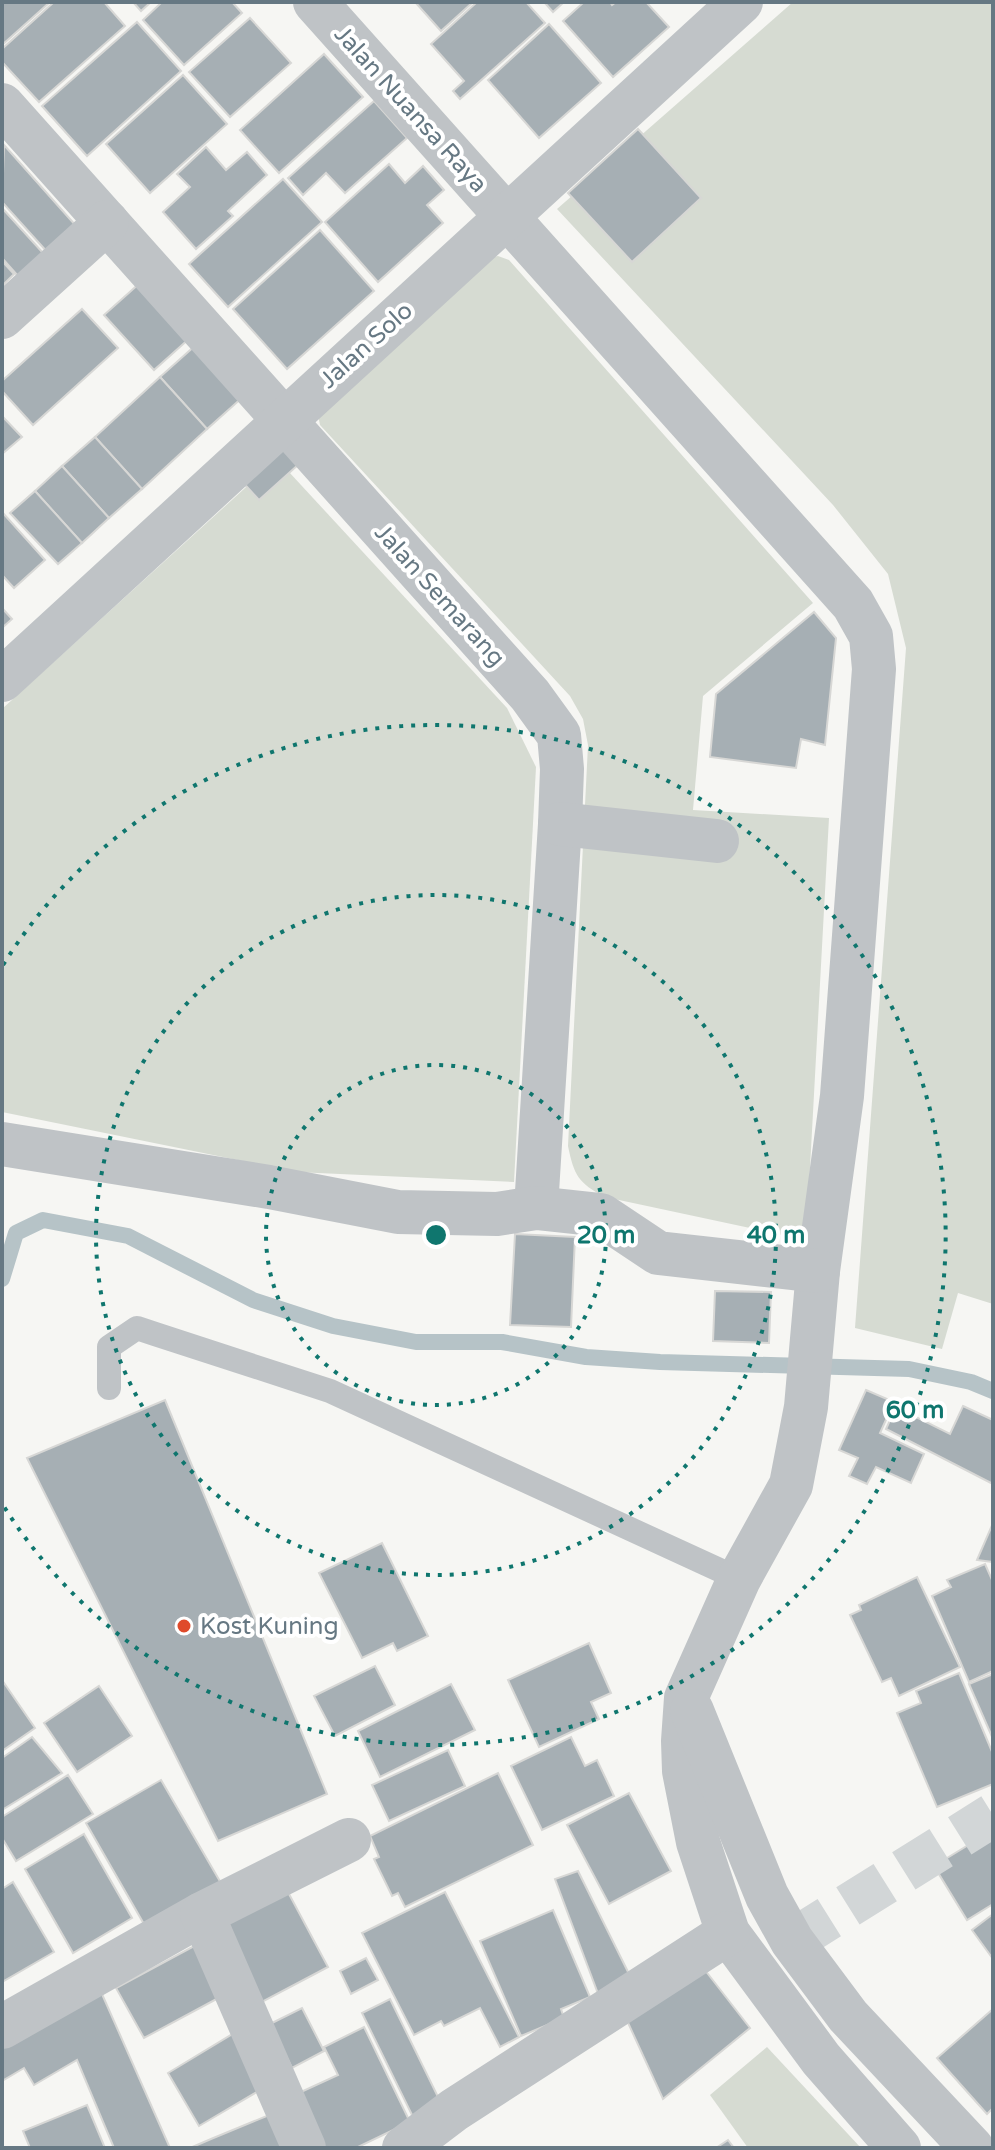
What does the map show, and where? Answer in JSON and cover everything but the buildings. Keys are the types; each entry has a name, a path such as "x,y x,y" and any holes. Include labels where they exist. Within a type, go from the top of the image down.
{"street":[{"name":"Jalan Nuansa Raya","path":"315,2 853,604 871,636 874,669 842,1096 818,1271 806,1407 791,1485 739,1579 686,1698"},
{"name":"Jalan Solo","path":"2,680 507,217 732,5"},
{"name":"Jalan Semarang","path":"2,105 530,695 559,735 562,769 560,824 536,1208"},
{"path":"2,317 107,222"},
{"path":"560,824 717,841"},
{"path":"2,1144 269,1187 398,1212 497,1214 536,1208 601,1215 658,1253 818,1271"},
{"path":"686,1698 684,1771 698,1842 728,1933 821,2059 899,2148"},
{"path":"686,1698 767,1896 792,1941 848,2016 972,2148"},
{"path":"2,2027 202,1914 349,1840"},
{"path":"202,1914 304,2148"},
{"path":"404,2148 454,2110 728,1933"}],"lane":[{"path":"109,1388 109,1347 137,1328 330,1391 739,1579"}],"shaded area":[{"path":"793,2 993,2 993,1304 958,1293 942,1349 855,1328 906,648 888,574 833,505 557,209"},
{"path":"498,256 509,260 813,603 703,696 693,810 829,818 807,1223 787,1236 605,1197 579,1177 568,1146 588,745 583,719 570,696 320,425 318,415 485,259"},
{"path":"277,459 507,708 536,767 514,1182 296,1172 2,1112 2,709"},
{"path":"767,2047 861,2148 748,2148 710,2095"}],"waterway":[{"path":"2,1279 16,1233 43,1220 128,1236 253,1300 333,1326 416,1342 502,1342 586,1357 660,1362 909,1369 971,1382 993,1391"}],"tunnel":[{"path":"792,1941 993,1815"}],"place":[{"name":"Kost Kuning","path":"184,1626"}]}
